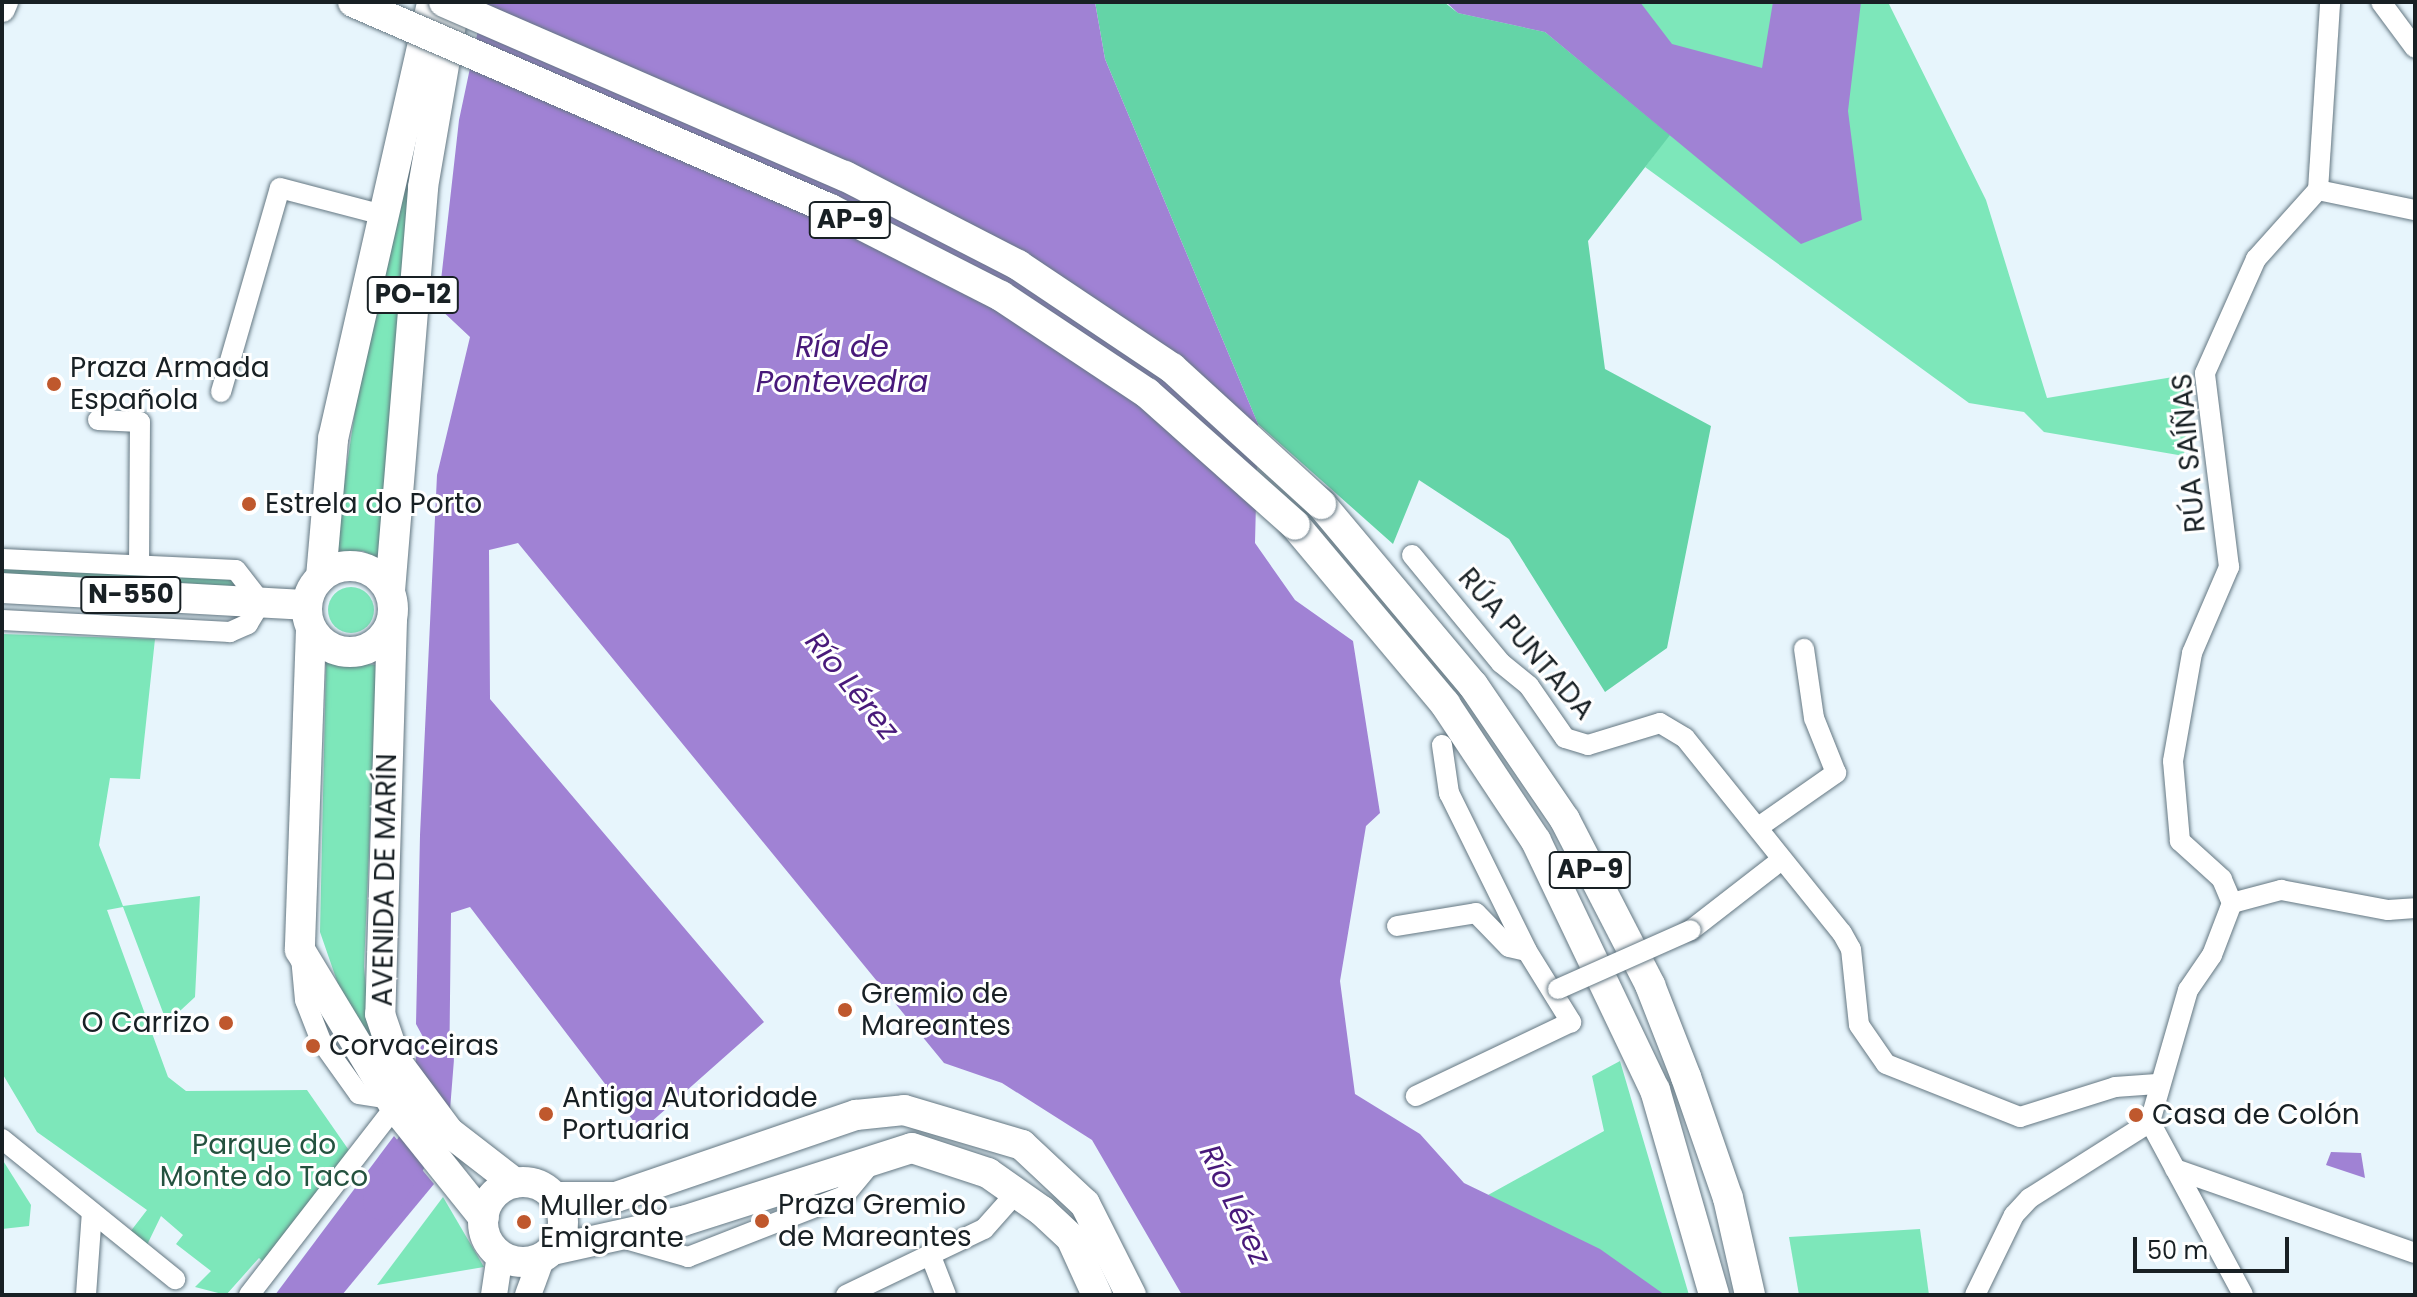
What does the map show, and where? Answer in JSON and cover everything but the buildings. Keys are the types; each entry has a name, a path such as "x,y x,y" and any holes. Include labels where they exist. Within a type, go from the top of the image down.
{"highway":[{"name":"AP-9","path":"353,2 830,209 1001,296 1147,393 1295,525 1445,704 1536,841 1655,1090 1714,1295"},
{"name":"PO-12","path":"321,577 333,439 432,2"},
{"name":"AP-9","path":"444,2 845,176 1018,265 1172,368 1321,504 1473,685 1565,820 1650,985 1728,1198 1759,1260 1767,1295"},
{"name":"AVENIDA DE MARÍN","path":"401,1103 380,1014 391,606 423,187 455,2"},
{"path":"359,567 391,606 377,643 354,653 329,648 309,617 321,577 359,567"},
{"name":"N-550","path":"2,588 261,602 309,617"},
{"name":"AVENIDA DE MARÍN","path":"309,617 300,950 401,1103 442,1144 484,1218"},
{"path":"555,1197 616,1197 844,1119 904,1110 1022,1145 1085,1204 1131,1295"},
{"name":"AVENIDA DE MARÍN","path":"442,1144 515,1183"},
{"path":"547,1254 563,1218 555,1197 537,1184 515,1183 494,1195 484,1218 500,1255 521,1262 618,1237 912,1148 988,1173 1017,1192 1071,1238 1097,1295"},
{"name":"AP-9","path":"1728,1198 1750,1295"}],"main road":[{"path":"2,9 5,2"},
{"path":"528,1295 547,1254"},
{"path":"494,1295 500,1255"}],"street":[{"path":"2330,2 2318,190 2415,210"},
{"path":"2381,2 2415,48"},
{"path":"221,392 280,188 383,215"},
{"name":"RÚA SAÍÑAS","path":"2232,903 2222,879 2180,841 2173,761 2192,653 2229,567 2205,373 2256,259 2318,190"},
{"path":"98,420 140,422 139,565"},
{"name":"RÚA PUNTADA","path":"1412,555 1501,663 1529,686 1565,738 1588,745 1666,723 1760,826 1780,861 1851,949 1859,1025 1886,1064 2020,1117 2115,1087 2157,1084"},
{"path":"2,559 236,570 261,602"},
{"name":"N-550","path":"2,620 230,632 248,624 261,602"},
{"path":"1760,826 1836,773 1814,718 1804,649"},
{"path":"1416,1096 1571,1022 1527,951 1449,793 1442,745"},
{"path":"1552,989 1691,930 1780,861"},
{"path":"2243,1295 2150,1122 2157,1084 2188,990 2212,955 2232,903 2281,890 2388,910 2415,908"},
{"path":"1397,926 1476,913 1509,947 1527,951"},
{"path":"249,1295 401,1103"},
{"path":"1975,1295 2014,1215 2030,1198 2150,1122"},
{"path":"2,1139 175,1279"},
{"path":"2175,1169 2415,1253"},
{"path":"846,1295 984,1229 1017,1192"},
{"path":"86,1295 92,1212"},
{"path":"930,1254 946,1295"}],"green space":[{"path":"1095,2 1444,2 1458,13 1545,32 1670,135 1588,241 1605,369 1711,426 1667,648 1605,692 1509,539 1419,480 1393,544 1258,424 1105,59"},
{"path":"1446,2 1888,2 1986,200 2047,398 2191,374 2184,456 2044,432 2024,412 1969,403 1645,167 1669,135 1545,32 1458,13"},
{"path":"425,80 388,564 363,551 334,552 361,371"},
{"path":"2,566 238,578 237,589 2,577"},
{"path":"351,587 367,594 374,610 367,626 351,633 335,626 328,610 335,594"},
{"name":"Parque do Monte do Taco","path":"2,634 155,639 140,779 110,778 99,845 123,906 200,896 195,997 167,1023 123,907 107,910 168,1077 186,1091 307,1090 355,1159 270,1268 259,1258 226,1295 195,1287 211,1271 176,1244 183,1235 161,1216 146,1247 130,1232 147,1210 37,1132 2,1073"},
{"path":"326,660 377,665 364,967 369,1021 382,1056 346,1007 320,932"},
{"path":"1620,1061 1689,1295 1664,1295 1488,1195 1604,1131 1592,1076"},
{"path":"2,1159 31,1205 29,1226 2,1229"},
{"path":"443,1197 484,1267 377,1285"},
{"path":"1920,1229 1929,1295 1799,1295 1789,1237"}],"water":[{"name":"Ría de Pontevedra","path":"484,2 1095,2 1105,59 1258,424 1255,543 1295,600 1353,641 1380,813 1366,826 1340,981 1355,1094 1420,1134 1464,1183 1600,1249 1665,1295 1182,1295 1092,1140 1002,1083 944,1063 518,543 489,550 490,699 764,1022 641,1131 470,907 451,913 449,1085 416,1024 420,835 437,475 470,337 438,307 459,120"},
{"path":"1446,2 1640,2 1672,44 1762,68 1773,2 1861,2 1848,111 1862,220 1801,244 1545,32 1458,13"},
{"path":"394,1136 434,1184 342,1295 275,1295"},
{"path":"2331,1152 2361,1153 2365,1178 2326,1165"}],"waterway":[{"path":"382,1201 430,1122 435,1059"}],"place":[{"name":"Praza Armada Española","path":"54,384"},
{"name":"Estrela do Porto","path":"249,504"},
{"name":"Gremio de Mareantes","path":"845,1010"},
{"name":"O Carrizo","path":"226,1023"},
{"name":"Corvaceiras","path":"313,1046"},
{"name":"Antiga Autoridade Portuaria","path":"546,1114"},
{"name":"Casa de Colón","path":"2136,1115"},
{"name":"Praza Gremio de Mareantes","path":"762,1221"},
{"name":"Muller do Emigrante","path":"524,1222"}],"water label":[{"name":"Río Lérez","path":"852,686"},
{"name":"Río Lérez","path":"1235,1205"}]}
